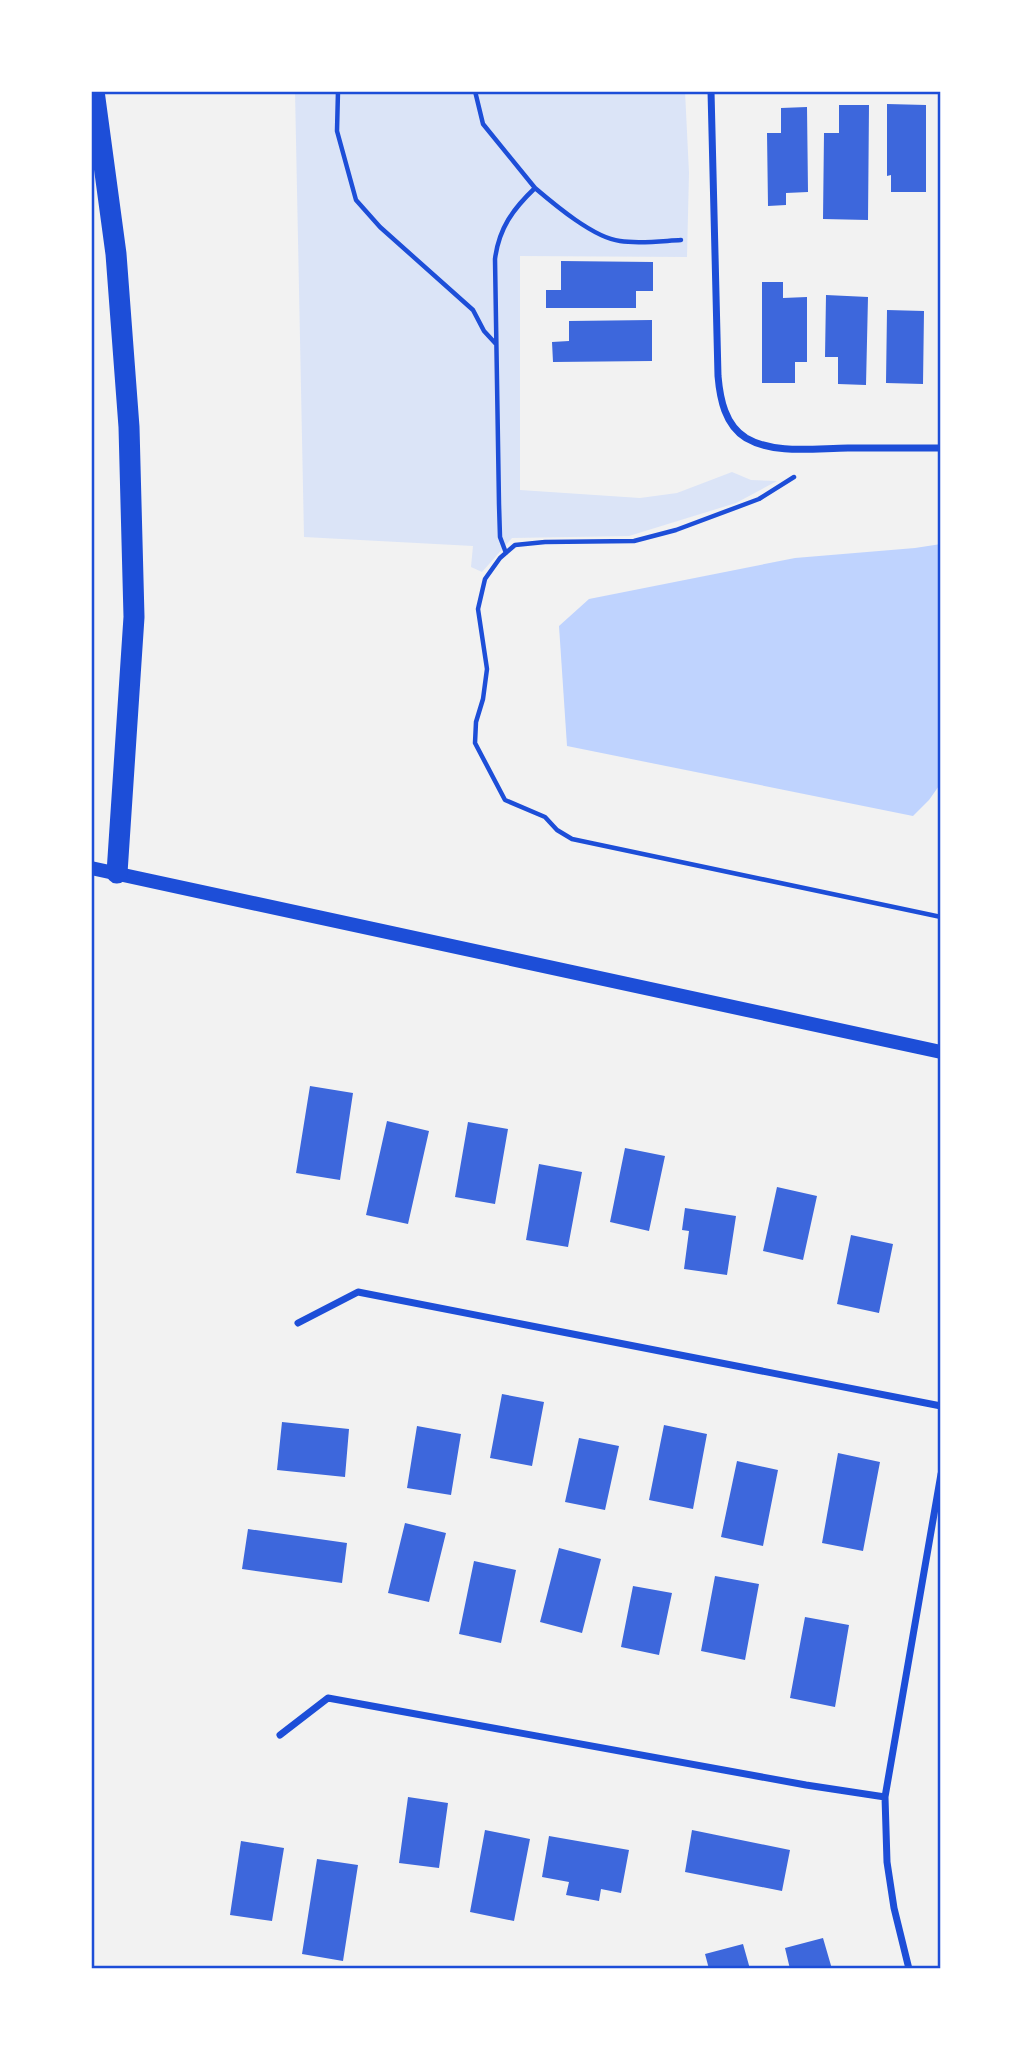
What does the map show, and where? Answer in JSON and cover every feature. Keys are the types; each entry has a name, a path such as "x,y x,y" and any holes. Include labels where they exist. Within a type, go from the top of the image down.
{"highway":[{"path":"94,91 116,254 129,427 134,617 117,873"}],"main road":[{"path":"91,868 941,1052"}],"street":[{"path":"711,91 718,376 720,401 734,426 745,437 766,446 941,448"},
{"path":"298,1322 358,1292 941,1406"},
{"path":"909,1969 894,1908 887,1861 885,1797 941,1474"},
{"path":"280,1735 328,1698 885,1797"}],"path":[{"path":"338,91 337,131 356,200 380,228 472,310 496,345"},
{"path":"475,91 483,124 535,188 572,217 618,242 681,240"},
{"path":"506,552 500,537 495,258 497,239 517,205 535,188"},
{"path":"794,477 759,499 676,530 634,541 545,542 515,545 506,552 485,579 478,609 488,669 476,722 475,743 505,800 545,817 557,830 572,839 941,917"}],"shaded area":[{"path":"295,91 685,91 689,173 687,257 520,256 520,490 640,498 677,493 732,472 751,480 777,481 736,503 629,536 512,538 482,572 471,567 473,546 304,537"}],"water":[{"path":"941,544 941,783 913,816 567,746 559,626 589,599 795,558"}],"building":[{"path":"887,104 926,105 926,192 891,192 891,175 887,176"},
{"path":"839,105 869,105 868,220 823,219 824,133 839,133"},
{"path":"807,107 808,192 786,193 786,205 768,206 767,133 781,133 781,108"},
{"path":"561,261 653,262 653,291 636,291 636,308 546,308 546,290 561,290"},
{"path":"762,282 783,282 783,298 807,297 807,362 795,362 795,383 762,383"},
{"path":"826,295 868,297 866,385 838,384 838,357 825,357"},
{"path":"887,310 924,311 923,384 886,383"},
{"path":"652,320 652,361 553,362 552,342 569,341 569,321"},
{"path":"310,1086 353,1093 340,1180 296,1173"},
{"path":"387,1121 429,1131 408,1224 366,1215"},
{"path":"468,1122 508,1129 495,1204 455,1197"},
{"path":"625,1148 665,1156 649,1231 610,1222"},
{"path":"539,1164 582,1172 568,1247 526,1240"},
{"path":"777,1187 817,1196 803,1260 763,1251"},
{"path":"685,1208 736,1216 727,1275 684,1269 689,1231 682,1230"},
{"path":"851,1235 893,1244 879,1313 837,1304"},
{"path":"502,1394 544,1402 532,1466 490,1458"},
{"path":"282,1422 349,1429 345,1477 277,1470"},
{"path":"664,1425 707,1434 693,1509 649,1500"},
{"path":"417,1426 461,1434 451,1495 407,1488"},
{"path":"579,1438 619,1446 605,1510 565,1502"},
{"path":"838,1453 880,1462 863,1551 822,1543"},
{"path":"737,1461 778,1470 763,1546 721,1537"},
{"path":"405,1523 446,1533 429,1602 388,1593"},
{"path":"248,1529 347,1543 342,1583 242,1569"},
{"path":"559,1548 601,1559 582,1633 540,1622"},
{"path":"474,1561 516,1570 501,1643 459,1634"},
{"path":"715,1576 759,1584 745,1660 701,1651"},
{"path":"633,1586 672,1593 659,1655 621,1647"},
{"path":"805,1617 849,1625 835,1707 790,1698"},
{"path":"408,1797 448,1803 439,1868 399,1863"},
{"path":"485,1830 530,1839 514,1921 470,1912"},
{"path":"692,1830 790,1850 782,1891 685,1872"},
{"path":"549,1836 629,1850 621,1893 601,1889 599,1901 566,1895 569,1882 542,1877"},
{"path":"241,1841 284,1848 272,1921 230,1915"},
{"path":"317,1859 358,1865 343,1961 302,1954"},
{"path":"823,1938 832,1969 790,1969 785,1948"},
{"path":"743,1944 750,1969 709,1969 705,1954"}]}
